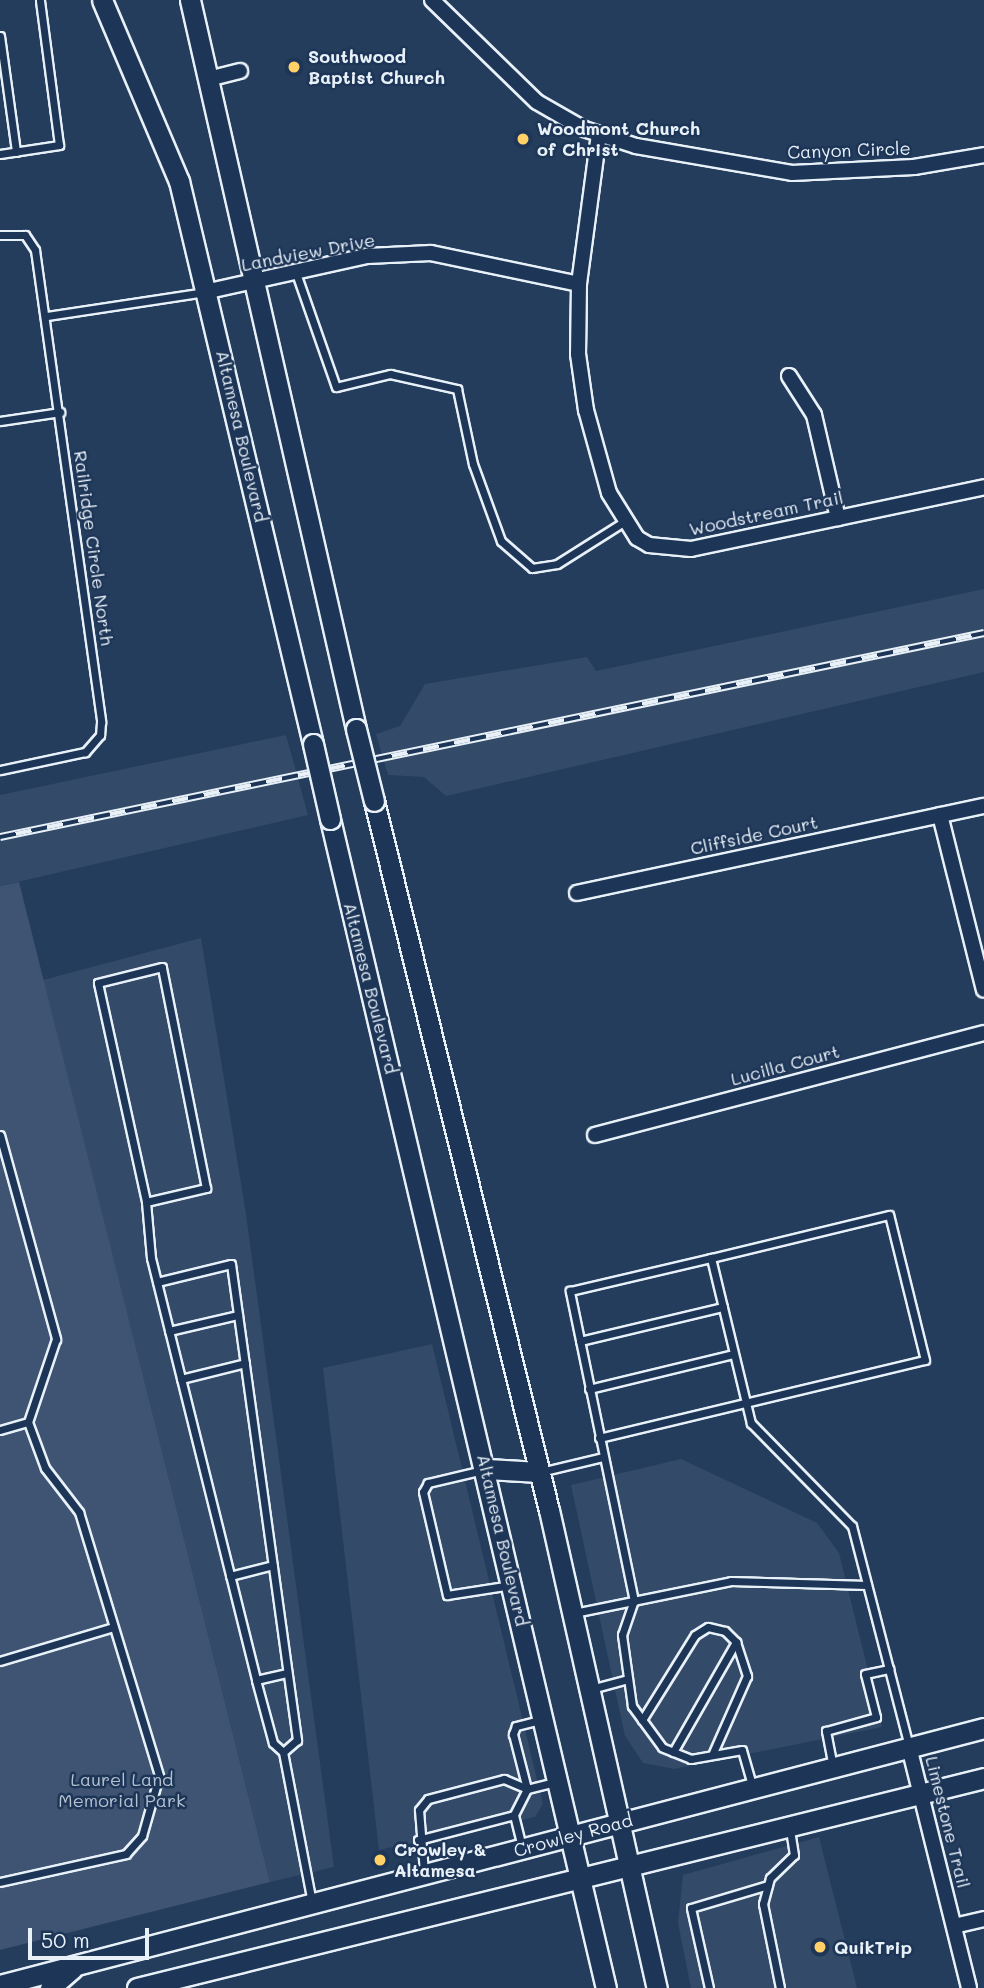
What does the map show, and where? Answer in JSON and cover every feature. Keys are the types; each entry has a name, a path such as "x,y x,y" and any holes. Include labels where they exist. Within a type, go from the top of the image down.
{"main road":[{"name":"Altamesa Boulevard","path":"102,0 179,181 209,292 330,819 487,1469 606,1988"},
{"path":"190,0 356,729 539,1472 657,1988"},
{"path":"487,1469 539,1472"},
{"name":"Crowley Road","path":"0,1984 984,1728"},
{"path":"137,1988 984,1778"},
{"path":"50,1988 80,1964"}],"street":[{"name":"Canyon Circle","path":"432,0 537,102 599,134 792,173 914,167 984,155"},
{"path":"208,79 240,71"},
{"name":"Woodstream Trail","path":"599,134 579,284 586,410 610,493 625,521 649,545 673,550 984,487"},
{"name":"Landview Drive","path":"209,292 368,256 430,253 579,284"},
{"path":"789,376 814,415 838,518"},
{"name":"Cliffside Court","path":"577,893 984,806"},
{"path":"940,815 984,990"},
{"name":"Lucilla Court","path":"596,1135 984,1033"},
{"name":"Limestone Trail","path":"909,1747 969,1988"},
{"path":"954,1926 984,1919"}],"lane":[{"path":"0,154 59,145 40,0"},
{"path":"0,36 16,152"},
{"path":"0,106 9,104"},
{"name":"Railridge Circle North","path":"0,235 32,241 47,316 101,722 92,746 58,759 0,770"},
{"path":"296,272 336,387 390,374 457,389 473,464 501,541 532,568 557,564 625,521"},
{"path":"47,316 209,292"},
{"path":"0,421 60,412"},
{"path":"146,1202 206,1188 162,967 98,984 146,1202 157,1282 272,1743 283,1752 312,1903"},
{"path":"0,1135 56,1339 28,1422 45,1468 79,1512 158,1766 156,1800 142,1836 127,1854 103,1863 0,1882"},
{"path":"599,1438 747,1405 925,1360 889,1215 570,1291 599,1438 634,1601 622,1635 625,1680 642,1720 673,1752 691,1759 742,1749 753,1788"},
{"path":"711,1258 751,1423 852,1526 909,1747"},
{"path":"157,1282 231,1264 297,1740 283,1752"},
{"path":"580,1341 723,1307"},
{"path":"169,1331 238,1315"},
{"path":"589,1389 734,1354"},
{"path":"181,1379 245,1363"},
{"path":"0,1430 28,1422"},
{"path":"539,1472 603,1457"},
{"path":"487,1469 428,1483 426,1505 447,1595 513,1584"},
{"path":"230,1576 273,1565"},
{"path":"571,1614 731,1581 867,1585"},
{"path":"0,1661 113,1626"},
{"path":"642,1720 695,1635 709,1627 736,1642 747,1676 712,1755"},
{"path":"673,1752 736,1642"},
{"path":"834,1768 825,1731 876,1717 865,1674 889,1669"},
{"path":"256,1680 287,1673"},
{"path":"588,1690 625,1680"},
{"path":"522,1849 514,1815 527,1789 513,1734 516,1726 544,1719"},
{"path":"425,1874 418,1840 419,1810 428,1799 504,1779 527,1789 558,1782"},
{"path":"418,1840 514,1815"},
{"path":"780,1988 763,1904 768,1885 794,1855 790,1828"},
{"path":"709,1988 691,1908 768,1885"}],"shaded area":[{"path":"984,589 984,672 446,796 424,777 388,775 376,734 400,726 425,684 587,657 596,671"},
{"path":"286,735 308,815 0,886 0,795"},
{"path":"201,938 246,1214 334,1867 270,1882 43,980"},
{"path":"432,1344 543,1804 535,1817 379,1850 323,1368"},
{"path":"681,1459 817,1523 839,1553 882,1727 674,1769 643,1763 625,1736 571,1485"},
{"path":"819,1837 857,1988 691,1988 678,1923 683,1875"}],"green space":[{"name":"Laurel Land Memorial Park","path":"19,882 270,1882 0,1950 0,886"}],"railway":[{"path":"0,837 984,633"}],"place":[{"name":"Southwood Baptist Church","path":"294,67"},
{"name":"Woodmont Church of Christ","path":"523,139"},
{"name":"Crowley & Altamesa","path":"380,1860"},
{"name":"QuikTrip","path":"820,1947"}]}
